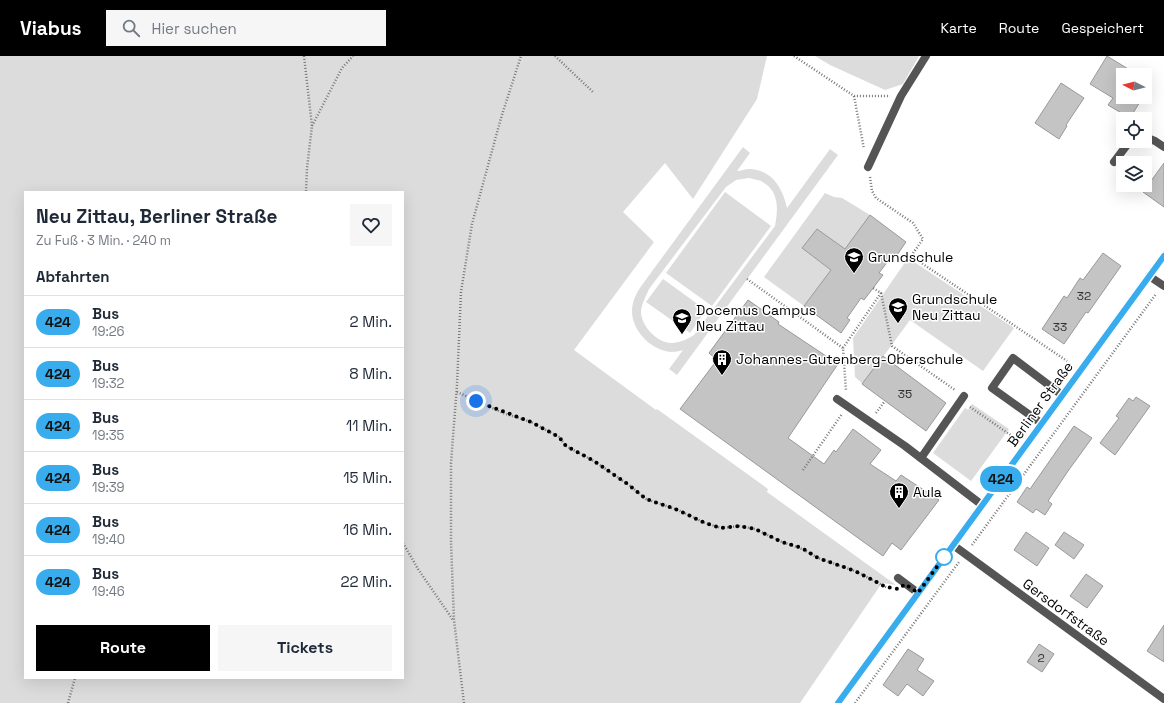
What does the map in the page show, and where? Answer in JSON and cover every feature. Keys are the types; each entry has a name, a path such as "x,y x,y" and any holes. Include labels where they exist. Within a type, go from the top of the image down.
{"main road":[{"name":"Berliner Straße","path":"838,703 1164,256"}],"street":[{"path":"868,167 901,96 926,56"},
{"path":"1152,140 1164,147"},
{"path":"1114,162 1125,148"},
{"path":"1149,276 1164,286"},
{"path":"1041,423 992,388 1013,358 1062,395"},
{"path":"921,458 964,396"},
{"path":"837,398 921,458 982,505"},
{"name":"Gersdorfstraße","path":"952,545 1164,699"},
{"path":"898,578 918,593"}],"path":[{"path":"304,56 312,126 306,191"},
{"path":"312,126 342,68 352,56"},
{"path":"464,703 454,620 451,542 451,463 457,392 461,292 472,224 501,118 521,56"},
{"path":"555,56 593,92"},
{"path":"794,56 854,96 901,96"},
{"path":"854,96 872,191 876,198 913,223 923,240 911,256 1067,362"},
{"path":"747,279 843,348"},
{"path":"856,703 1164,286"},
{"path":"873,288 881,293 892,346 964,396 970,407 1012,436"},
{"path":"803,470 848,406 843,348 881,293"},
{"path":"457,392 503,413 531,422 559,437 566,446 594,461 629,485 646,499 678,510 705,523 721,528 739,526 755,529 782,542 802,548 818,558 855,571 886,587 899,589 905,584"},
{"path":"404,545 418,570 454,620"},
{"path":"68,703 75,679"}],"shaded area":[{"path":"0,56 767,56 757,99 693,199 665,163 623,212 654,242 574,350 768,489 767,492 896,585 882,583 800,703 0,703"},
{"path":"815,56 919,56 903,84 885,90 830,65"},
{"path":"743,147 750,153 737,171 749,169 757,170 770,176 783,194 787,208 830,149 838,155 677,375 669,369 683,350 671,352 656,348 644,338 635,326 632,307 635,297 642,285","holes":["749,178 761,181 767,185 775,195 777,207 775,226 694,335 676,343 667,343 662,341 651,333 643,322 641,316 643,302 649,289 726,187 736,180"]},
{"path":"725,192 771,226 712,306 666,273"},
{"path":"825,193 834,197 842,198 870,215 845,249 817,229 802,248 831,270 804,306 764,277"},
{"path":"908,258 1014,328 983,371 910,320 863,384 855,377 853,338"},
{"path":"663,279 706,310 690,333 646,302"},
{"path":"972,404 1009,429 971,481 933,453 965,408 968,410"}],"building":[{"path":"1107,56 1127,68 1116,68 1116,104 1139,104 1134,112 1120,112 1108,105 1113,98 1090,84"},
{"path":"1061,83 1084,98 1066,125 1067,126 1059,139 1035,123"},
{"path":"1164,163 1164,207 1143,192 1152,192 1152,180"},
{"name":"Grundschule","path":"870,215 906,242 897,255 894,253 879,273 883,275 864,300 861,298 847,318 850,320 841,333 804,306 831,270 802,248 817,229 845,249"},
{"path":"1103,253 1121,266 1064,344 1042,329 1064,296 1067,298 1080,278 1083,280"},
{"path":"748,300 779,322 778,324 838,364 788,438 824,464 834,450 836,452 853,429 881,450 870,464 896,481 901,475 939,500 901,550 892,543 883,556 680,409 717,360 709,353"},
{"path":"883,356 946,403 926,431 862,384"},
{"path":"1136,397 1150,406 1115,455 1100,443 1119,418 1116,416 1129,398 1133,401"},
{"path":"1074,426 1092,438 1048,501 1052,504 1045,515 1036,509 1033,513 1017,502 1027,487 1030,489"},
{"path":"1026,532 1049,548 1037,566 1014,550"},
{"path":"1064,532 1084,545 1074,559 1055,545"},
{"path":"1086,574 1103,586 1087,608 1070,596"},
{"path":"1164,625 1164,662 1147,651"},
{"path":"1039,644 1054,654 1042,672 1027,662"},
{"path":"908,649 924,659 917,670 934,681 923,696 907,684 898,696 883,685"}],"bus line":[{"name":"424","path":"838,703 1164,256"}],"place":[{"name":"Grundschule","path":"854,274"},
{"name":"Grundschule Neu Zittau","path":"898,324"},
{"name":"Docemus Campus Neu Zittau","path":"682,335"},
{"name":"Johannes-Gutenberg-Oberschule","path":"722,376"},
{"name":"Aula","path":"899,509"}],"route":[{"path":"476,401 503,413 531,422 559,437 566,446 594,461 629,485 646,499 678,510 705,523 721,528 739,526 755,529 782,542 802,548 818,558 855,571 886,587 899,589 905,584 918,593 944,557"}]}
